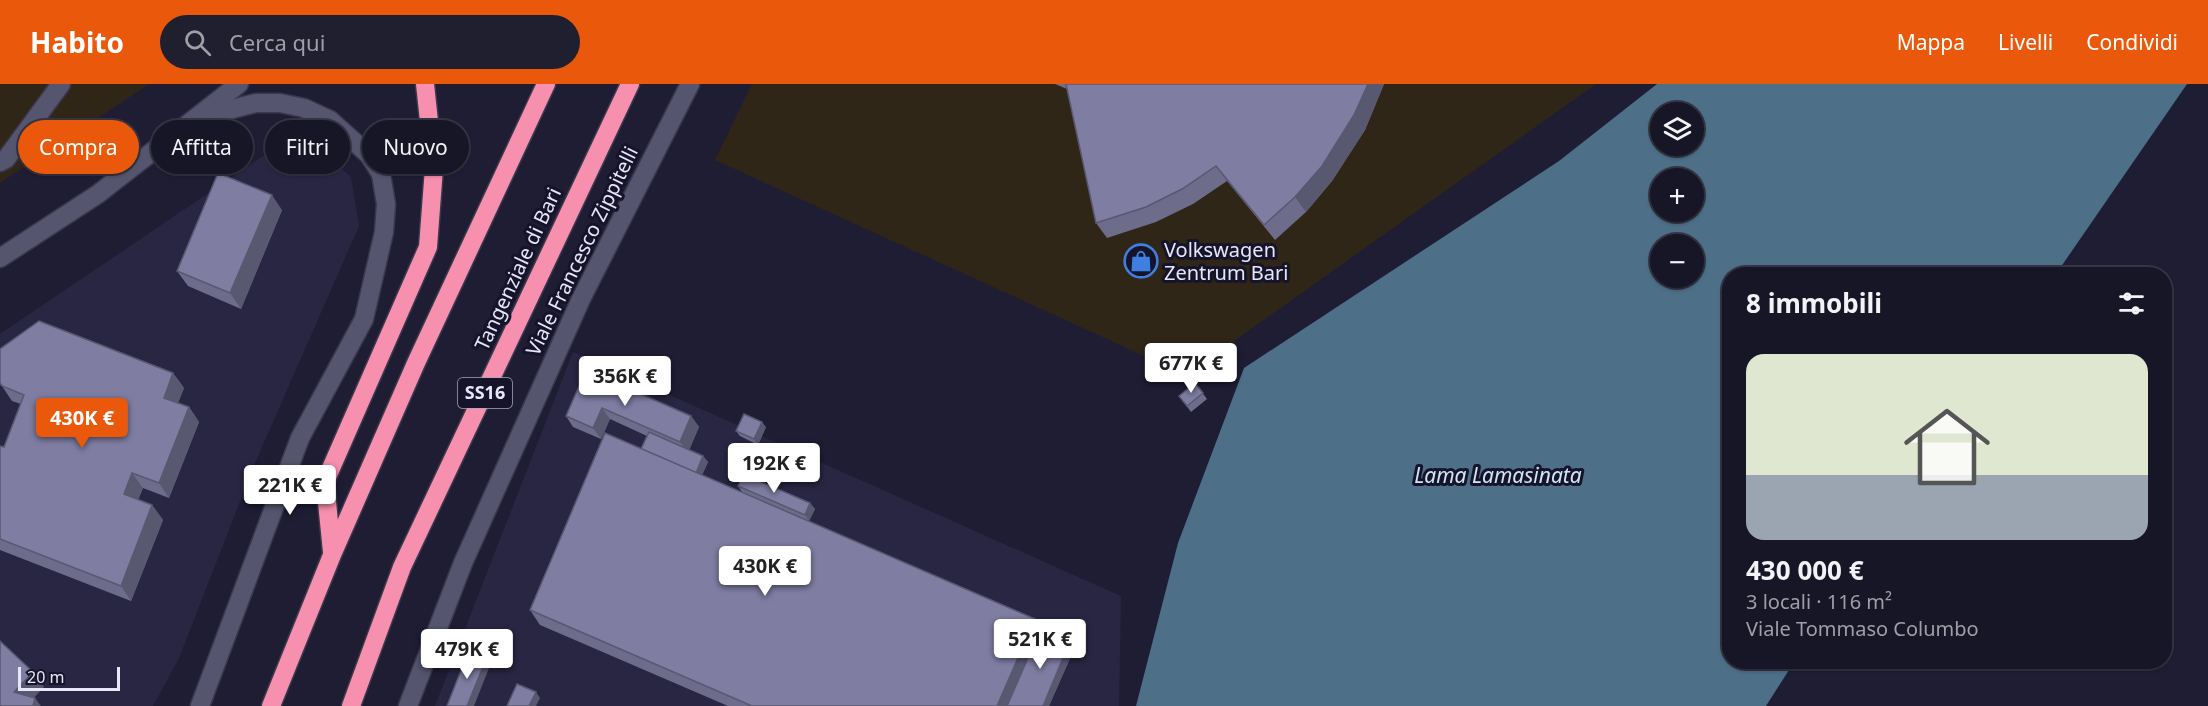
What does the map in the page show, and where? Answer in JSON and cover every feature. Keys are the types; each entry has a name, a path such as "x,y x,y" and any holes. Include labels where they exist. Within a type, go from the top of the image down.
{"highway":[{"path":"333,555 325,482 428,246 434,168 425,84"},
{"path":"271,706 416,363 546,84"},
{"name":"Tangenziale di Bari","path":"351,706 402,567 630,84"}],"street":[{"path":"0,162 6,159 61,84"},
{"path":"0,258 99,194 239,84"},
{"name":"Viale Francesco Zippitelli","path":"408,706 463,563 577,310 690,84"},
{"path":"197,118 256,103 280,103 304,108 330,120 369,155 381,174 386,204 384,232 364,319 300,438 200,706"}],"shaded area":[{"path":"0,84 149,84 95,120 18,120 18,171 0,183"},
{"name":"Volkswagen Zentrum Bari","path":"752,84 1596,84 1186,375 715,160"},
{"path":"265,155 265,174 348,174 351,177 359,226 255,463 179,658 153,706 0,706 0,334 237,174 253,174 253,163"},
{"path":"573,352 1121,596 1119,706 435,706"}],"water":[{"name":"Lama Lamasinata","path":"1657,84 2187,84 2061,267 1722,267 1722,669 1790,669 1766,706 1136,706 1178,543 1244,368 1559,161"}],"building":[{"path":"1066,84 1368,84 1354,115 1322,166 1295,197 1264,225 1216,166 1182,189 1146,207 1096,223"},
{"path":"218,174 272,195 230,293 177,271"},
{"path":"39,321 173,373 164,398 189,407 159,483 132,473 124,494 152,505 121,586 0,539 0,446 4,447 24,395 0,383 0,349"},
{"path":"1158,346 1191,362 1182,369 1154,356"},
{"path":"586,370 691,416 680,442 602,408 593,428 566,416"},
{"path":"1195,383 1203,393 1187,406 1179,396"},
{"path":"744,414 762,422 754,439 736,431"},
{"path":"649,432 703,456 696,473 641,449"},
{"path":"605,433 1035,619 997,706 752,706 530,610"},
{"path":"743,474 810,503 805,515 738,486"},
{"path":"1041,628 1070,641 1043,706 1007,706"},
{"path":"0,641 33,672 14,692 35,698 33,706 0,706"},
{"path":"469,650 487,657 467,706 447,706"},
{"path":"517,684 536,692 529,706 507,706"}],"place":[{"name":"Volkswagen Zentrum Bari","path":"1141,261"}]}
